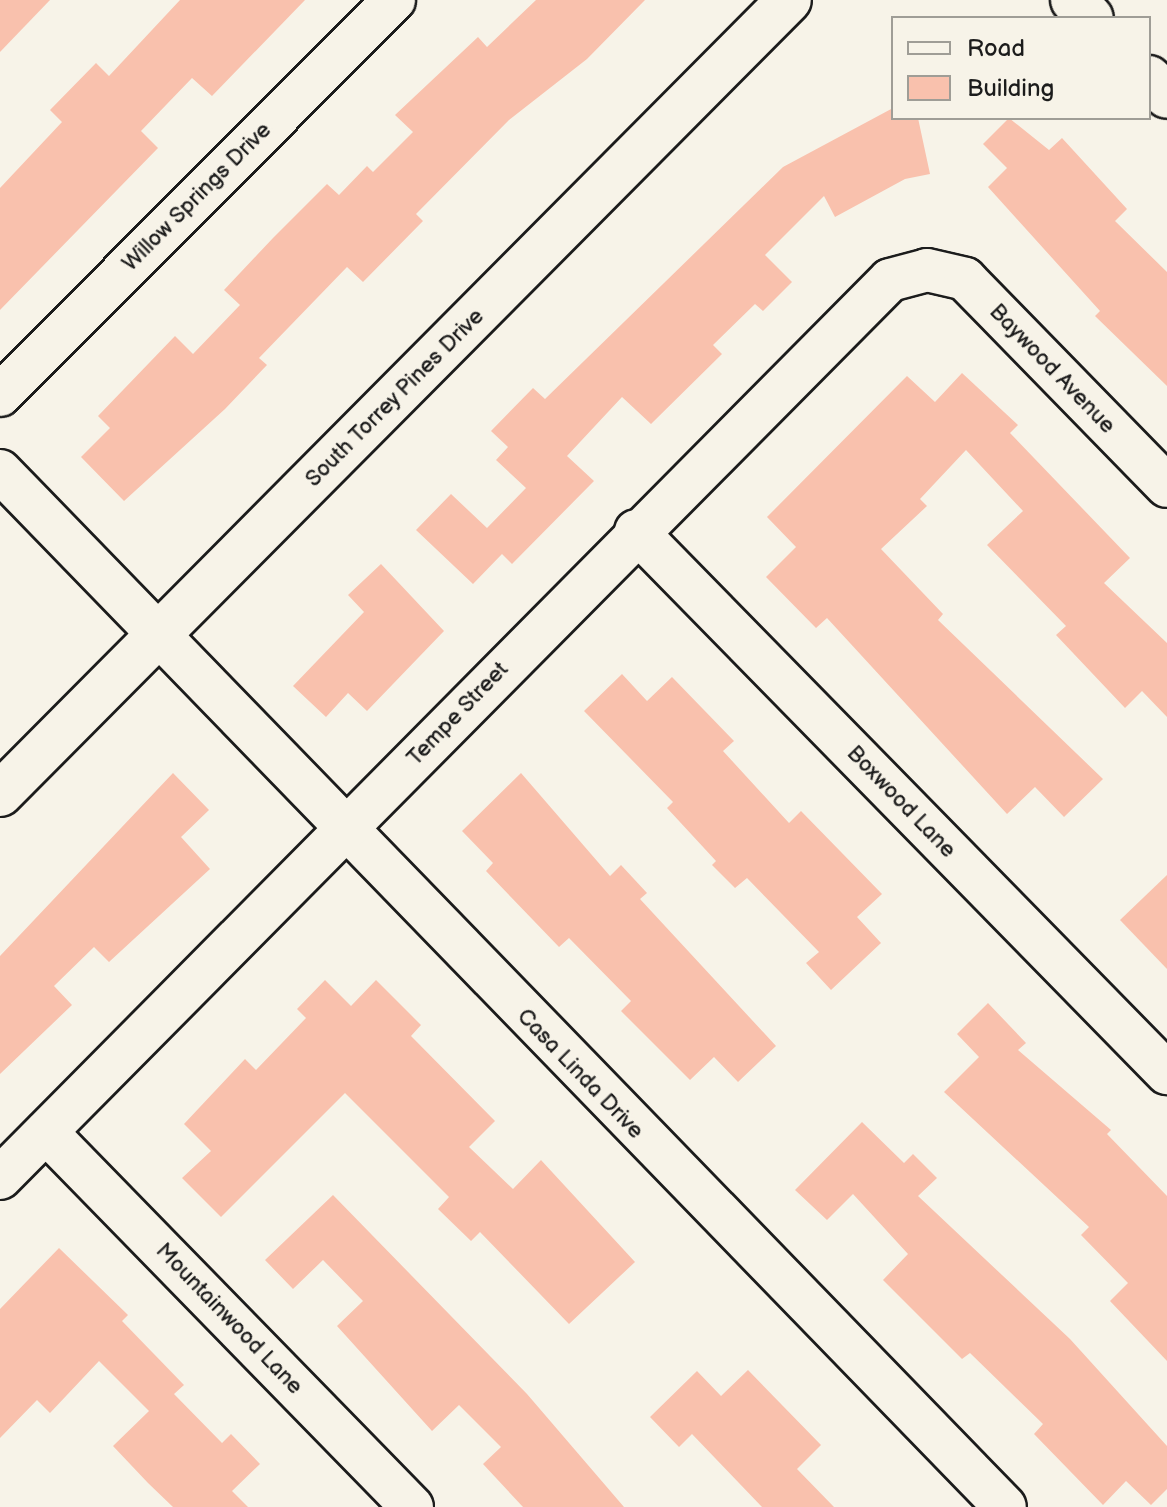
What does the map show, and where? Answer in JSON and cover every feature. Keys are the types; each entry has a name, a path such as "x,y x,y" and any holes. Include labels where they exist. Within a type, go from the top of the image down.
{"main road":[{"name":"South Torrey Pines Drive","path":"0,794 789,0"},
{"path":"1073,0 1089,16"},
{"path":"1151,80 1167,96"}],"street":[{"name":"Willow Springs Drive","path":"0,395 394,0"},
{"name":"Baywood Avenue","path":"927,270 965,279 1167,486"},
{"name":"Tempe Street","path":"0,1178 636,531 890,280 927,270"},
{"name":"Casa Linda Drive","path":"0,471 343,832 1005,1507"},
{"name":"Boxwood Lane","path":"636,531 1167,1073"},
{"name":"Mountainwood Lane","path":"46,1132 412,1507"}],"building":[{"path":"0,0 50,0 0,52"},
{"path":"180,0 305,0 212,96 192,78 141,131 158,148 0,310 0,188 62,122 50,110 96,63 109,76"},
{"path":"536,0 645,0 587,59 509,120 416,214 423,221 363,282 347,267 259,358 267,365 225,409 124,501 81,457 110,428 98,416 175,336 193,354 240,305 224,290 273,238 327,184 339,195 367,166 373,172 413,132 395,115 478,37 487,47"},
{"path":"891,109 891,120 918,120 930,174 905,179 835,217 824,196 765,255 792,282 763,311 755,304 713,345 722,354 651,424 622,397 567,456 594,481 512,564 502,554 473,584 416,530 451,494 487,528 526,488 496,460 508,447 491,431 533,388 545,399 783,167"},
{"path":"1007,120 1012,120 1049,150 1062,138 1127,209 1115,221 1167,272 1167,386 1095,316 1100,311 988,187 1007,168 983,144"},
{"path":"962,373 1018,425 1010,433 1130,558 1104,583 1167,643 1167,717 1142,691 1125,708 1056,635 1066,626 987,545 1023,511 966,450 920,499 927,506 881,549 943,614 938,620 1103,779 1064,817 1035,787 1007,814 827,618 816,628 766,577 796,547 767,517 907,376 935,402"},
{"path":"381,564 444,631 367,711 348,693 326,717 293,686 364,612 348,595"},
{"path":"622,674 647,701 672,677 734,741 723,751 789,823 801,811 882,894 857,917 881,943 831,990 806,963 819,952 747,878 735,888 712,865 716,861 667,808 673,802 584,711"},
{"path":"173,773 209,810 181,837 210,869 109,962 94,947 54,986 72,1005 0,1074 0,956"},
{"path":"521,773 610,876 621,865 647,893 640,899 776,1046 738,1082 714,1057 690,1080 621,1011 631,1001 569,938 559,947 486,871 493,863 462,831"},
{"path":"1167,875 1167,969 1120,920"},
{"path":"325,980 351,1006 376,980 421,1025 411,1036 495,1121 469,1147 513,1189 541,1160 635,1262 569,1324 480,1232 471,1241 438,1209 449,1197 345,1093 221,1217 182,1178 211,1151 184,1124 245,1059 256,1070 306,1018 297,1009"},
{"path":"988,1003 1026,1043 1018,1050 1111,1130 1107,1134 1167,1196 1167,1361 1110,1301 1128,1283 1081,1235 1089,1227 944,1092 979,1057 957,1034"},
{"path":"862,1122 904,1163 913,1154 937,1178 918,1196 1070,1339 1167,1446 1167,1489 1151,1505 1126,1481 1103,1505 1034,1434 1043,1424 970,1353 962,1359 883,1280 908,1254 853,1194 827,1220 795,1190"},
{"path":"333,1195 527,1394 624,1507 523,1507 483,1464 501,1447 459,1405 432,1431 337,1326 363,1301 323,1260 293,1289 265,1260"},
{"path":"59,1248 128,1315 122,1321 184,1385 174,1394 222,1443 231,1434 260,1464 232,1491 248,1507 173,1507 148,1483 113,1446 149,1411 99,1361 50,1413 37,1400 0,1438 0,1309"},
{"path":"748,1370 821,1445 797,1469 834,1507 762,1507 692,1434 679,1447 650,1417 697,1371 721,1396"}]}
